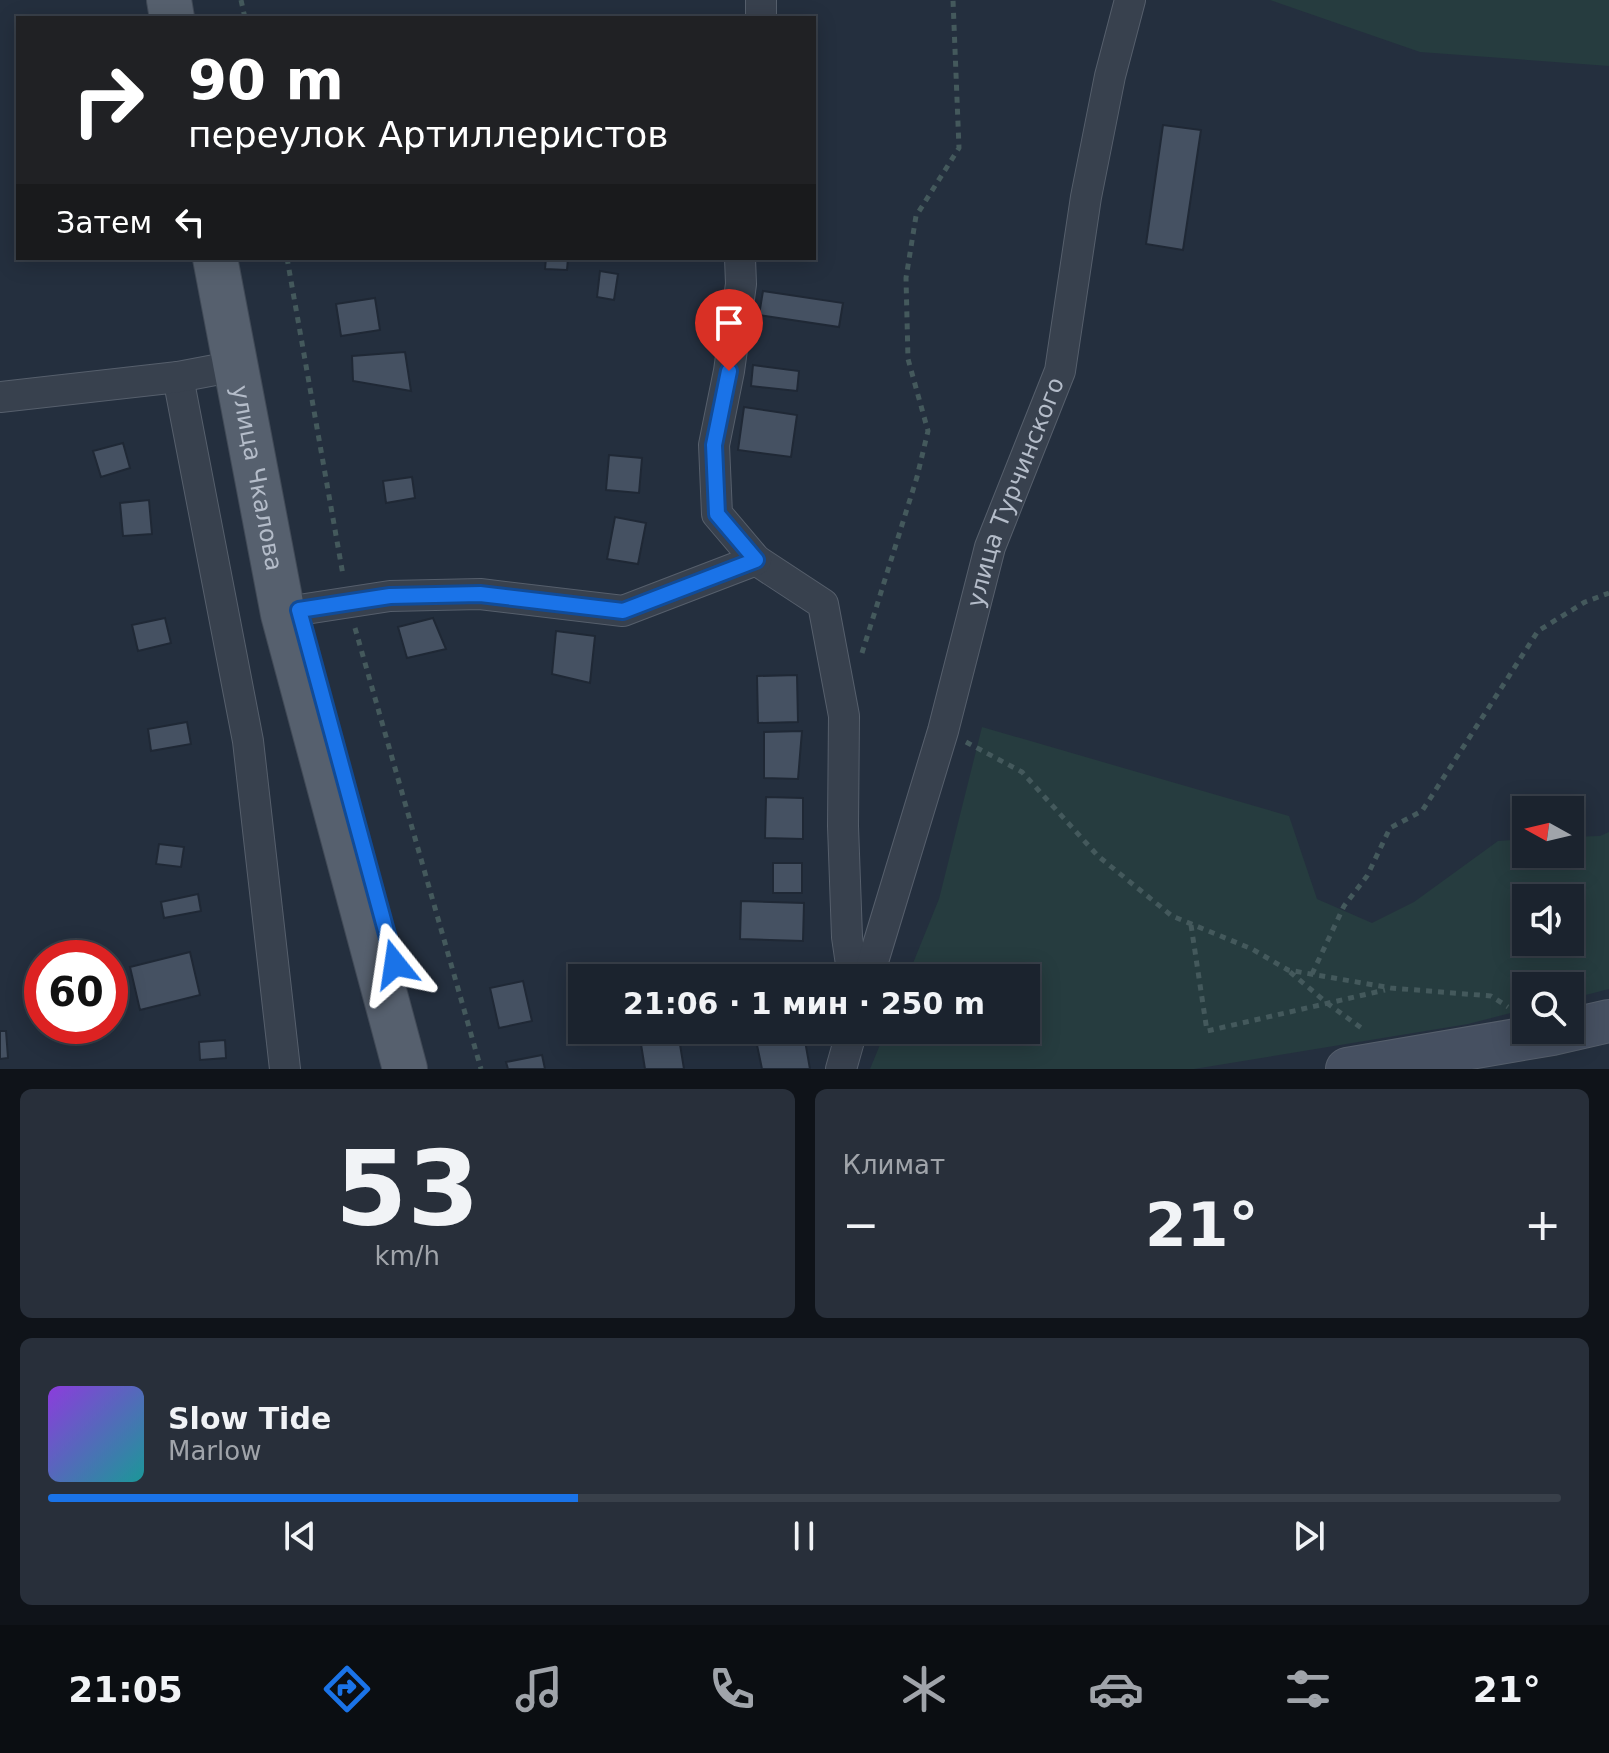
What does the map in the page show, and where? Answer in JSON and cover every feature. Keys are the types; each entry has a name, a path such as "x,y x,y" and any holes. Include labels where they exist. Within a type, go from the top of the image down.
{"main road":[{"name":"улица Чкалова","path":"216,260 244,364"},
{"name":"улица Чкалова","path":"232,260 244,364 291,612 405,1069"},
{"name":"улица Чкалова","path":"291,612 422,1069"},
{"path":"1347,1069 1552,1034 1609,1021"}],"street":[{"name":"улица Турчинского","path":"872,964 943,731 990,547 1060,371 1086,197 1110,76 1130,0"},
{"path":"740,260 741,284 729,371 714,445 717,514 756,560 823,604 844,716 843,826 846,921 851,964"},
{"path":"0,397 178,377 244,364"},
{"path":"178,377 248,741 285,1069"},
{"path":"291,612 390,596 480,594 623,611 756,560"},
{"path":"841,1069 848,1044"}],"path":[{"path":"861,657 928,431 908,359 906,278 916,216 959,148 953,0"},
{"path":"287,260 347,603 481,1069"},
{"path":"1312,974 1344,906 1367,876 1390,828 1422,811 1538,631 1585,602 1609,593"},
{"path":"943,731 1022,772 1098,856 1172,916 1252,949 1288,970 1369,1035 1390,1062"},
{"path":"1190,924 1207,1031 1391,988"},
{"path":"1288,970 1391,988 1491,996 1512,1010"}],"green space":[{"path":"1270,0 1609,0 1609,66 1420,52"},
{"path":"982,727 1289,816 1317,899 1372,923 1414,902 1498,841 1512,840 1512,868 1584,868 1584,837 1609,832 1609,989 1584,995 1584,972 1512,972 1512,1013 1468,1024 1194,1069 870,1069 880,1044 1040,1044 1040,964 913,964 939,899"}],"building":[{"path":"1163,125 1201,130 1183,250 1146,244"},
{"path":"546,260 568,260 567,270 545,269"},
{"path":"600,271 618,274 614,300 597,297"},
{"path":"763,291 843,303 839,327 759,315"},
{"path":"375,298 380,330 341,336 336,304"},
{"path":"405,352 411,391 353,381 352,356"},
{"path":"753,365 799,371 797,391 751,386"},
{"path":"744,407 797,415 791,457 738,450"},
{"path":"123,443 130,468 101,477 93,451"},
{"path":"609,455 642,458 639,493 606,490"},
{"path":"412,477 415,498 386,503 383,481"},
{"path":"149,500 152,534 123,536 120,503"},
{"path":"615,517 646,523 638,564 607,559"},
{"path":"165,618 171,643 138,651 132,625"},
{"path":"433,618 446,649 407,658 398,627"},
{"path":"556,631 595,636 590,683 552,674"},
{"path":"797,675 798,722 758,723 757,676"},
{"path":"187,722 191,744 151,751 148,729"},
{"path":"802,731 798,779 764,778 764,732"},
{"path":"766,797 803,798 803,839 765,838"},
{"path":"159,844 184,847 181,867 156,864"},
{"path":"773,863 802,863 802,893 773,893"},
{"path":"198,894 201,911 164,918 161,902"},
{"path":"741,901 804,903 803,941 740,939"},
{"path":"190,952 200,995 140,1010 130,967"},
{"path":"523,981 532,1021 499,1028 490,988"},
{"path":"0,1031 6,1031 8,1058 0,1059"},
{"path":"225,1040 226,1058 200,1060 199,1042"},
{"path":"641,1044 680,1044 684,1069 645,1069"},
{"path":"806,1044 810,1069 762,1069 757,1045"},
{"path":"542,1055 545,1069 508,1069 506,1062"}],"route":[{"path":"395,964 299,610 390,596 480,594 623,611 756,560 717,514 714,445 729,371"}]}
